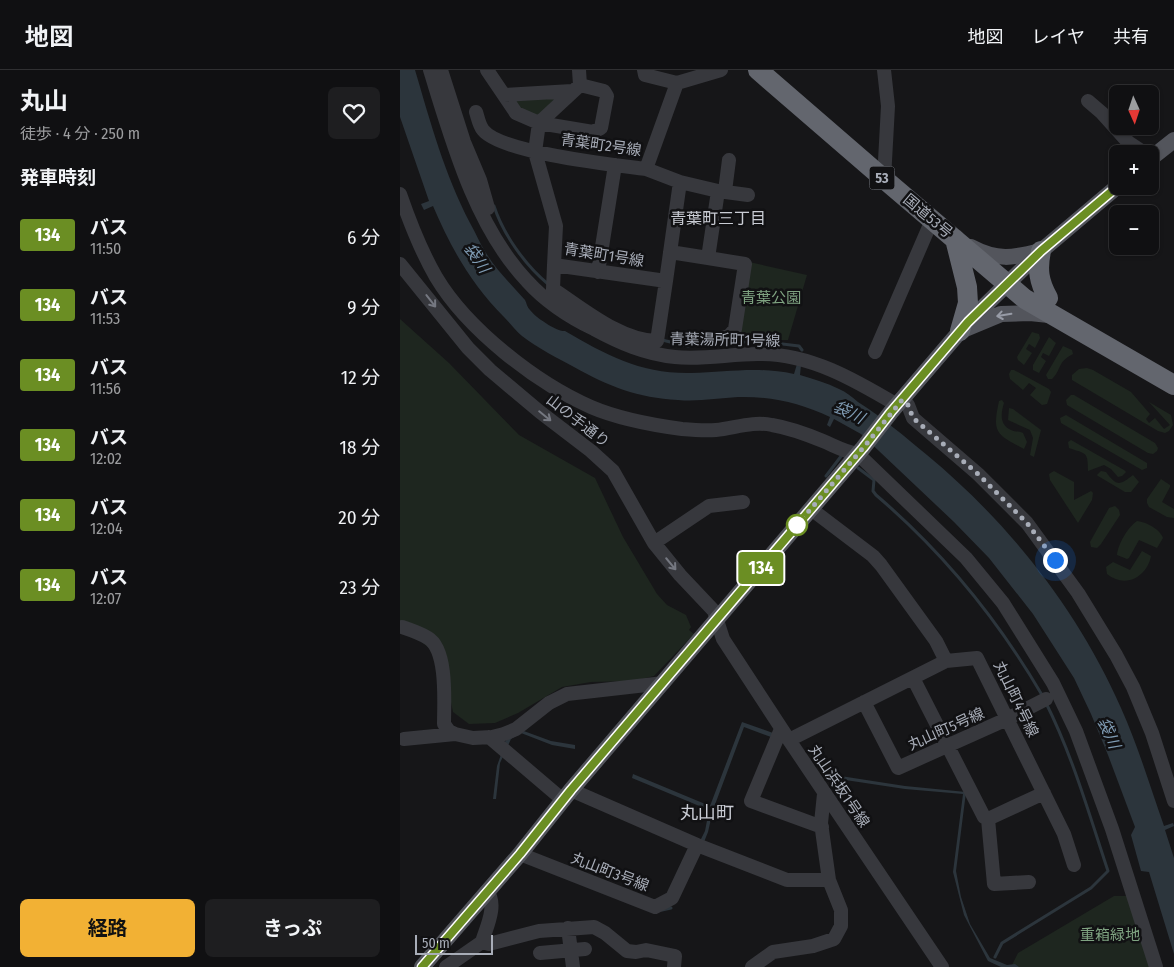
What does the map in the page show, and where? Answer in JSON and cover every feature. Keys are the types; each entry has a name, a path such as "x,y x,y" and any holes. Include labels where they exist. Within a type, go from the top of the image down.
{"highway":[{"name":"国道53号","path":"758,70 1025,299 1050,306 1174,372"},
{"path":"955,239 967,287 968,303 960,332"},
{"path":"1041,251 1039,278 1050,306"},
{"name":"国道53号","path":"1050,306 1174,385"}],"main road":[{"path":"1159,150 1174,140"},
{"path":"422,967 520,854 567,795 960,332 1041,251 1109,194"},
{"path":"955,239 999,258 1041,251"},
{"path":"960,332 1001,314 1030,313 1050,306"}],"street":[{"name":"青葉湯所町1号線","path":"430,70 463,170 490,228 510,262 528,283 565,312 625,346 650,354 698,358 776,354 811,362 848,376 897,406"},
{"path":"441,70 464,142 480,180 490,215 490,228"},
{"path":"487,70 516,113 539,123 593,132 601,128 607,96 604,91 576,88 504,95"},
{"path":"539,123 576,88 579,70"},
{"path":"644,70 645,75 677,82 721,70"},
{"path":"884,70 888,106 884,179"},
{"name":"青葉町2号線","path":"476,112 480,126 487,134 500,141 534,152 646,169 677,82"},
{"path":"1088,102 1102,112 1132,145"},
{"name":"青葉町1号線","path":"539,123 534,152 556,226 554,265 666,281"},
{"path":"708,258 729,160"},
{"path":"598,272 615,165"},
{"path":"646,169 680,182 748,195"},
{"path":"510,262 590,314 628,335 657,341 680,182"},
{"path":"400,194 418,243 436,277 450,297 476,326 500,348 553,388 592,407 624,418 654,425 702,430 770,424 798,431 845,452 860,451 966,558 1003,603 1053,683 1076,731 1112,829 1156,967"},
{"path":"875,352 932,220"},
{"path":"670,252 745,264 735,329 729,336 721,338"},
{"name":"山の手通り","path":"400,264 468,348 490,370 613,471 654,542 675,569 714,611 716,620"},
{"path":"554,265 552,293 565,312 590,314"},
{"path":"897,406 908,405 913,418 978,474 1027,523 1078,593 1133,687 1152,733 1174,801"},
{"path":"654,542 709,506 743,502"},
{"path":"811,509 873,556 881,565 936,641 946,661"},
{"name":"丸山浜坂1号線","path":"716,620 723,639 824,794 942,967"},
{"path":"402,627 429,638 437,650 442,667 444,724 449,731 455,734 473,738 504,734 516,729 549,703 567,694 664,683"},
{"name":"丸山町4号線","path":"785,734 864,702 946,661 977,658 1064,834 1074,865"},
{"path":"913,678 984,817 988,819 994,884 1029,882"},
{"name":"丸山町5号線","path":"864,702 898,768 1007,719 1046,699"},
{"path":"404,739 455,734"},
{"path":"785,734 751,801 822,827"},
{"path":"489,737 567,795 787,880 829,880"},
{"path":"988,819 1044,793"},
{"path":"752,967 773,952 813,946 834,939 841,926 841,910 829,880 822,827 824,794"},
{"name":"丸山町3号線","path":"520,854 655,907 672,898 697,845"},
{"path":"446,967 482,942 490,917 492,899 487,892"},
{"path":"482,942 489,944 539,931 594,927 606,933 627,952 646,950 676,956 674,967"},
{"path":"568,928 573,967"},
{"path":"540,953 585,949"}],"green space":[{"path":"560,94 541,115 535,116 518,110 513,97"},
{"name":"青葉公園","path":"749,262 807,275 788,340 737,340"},
{"path":"400,319 449,363 519,435 595,478 623,537 657,594 667,605 686,615 691,627 689,630 694,634 654,676 633,681 591,682 562,687 518,713 495,723 469,724 453,712 445,663 400,622"},
{"path":"1032,332 1039,334 1040,338 1035,348 1029,344 1026,349 1032,353 1024,365 1017,357"},
{"path":"1049,337 1056,343 1049,356 1043,353 1041,357 1046,361 1039,373 1033,370 1033,365"},
{"path":"1063,346 1072,350 1073,354 1064,360 1052,379 1048,379 1046,375"},
{"path":"1087,368 1131,392 1150,414 1146,419 1149,423 1155,418 1164,429 1170,425 1149,402 1171,415 1173,425 1169,431 1165,433 1158,431 1072,380 1072,375 1079,369"},
{"path":"1011,370 1049,389 1051,392 1047,404 1042,405 1030,395 1036,388 1029,383 1023,390 1010,379 1009,374"},
{"path":"1071,395 1155,443 1158,448 1157,451 1153,454 1148,453 1067,405 1066,400"},
{"path":"1002,400 1004,403 1002,414 1004,425 1011,430 1023,433 1027,442 1024,449 1007,440 998,431 996,426 997,412 999,401"},
{"path":"1009,408 1041,430 1034,457 1030,455 1033,438 1030,430 1008,420"},
{"path":"1066,415 1147,463 1147,468 1142,470 1061,423 1060,418"},
{"path":"1071,440 1126,472 1118,477 1111,469 1104,465 1088,471 1085,454 1069,448 1068,442"},
{"path":"1054,471 1074,482 1074,500 1091,491 1093,493 1092,500 1078,523 1050,480 1049,474"},
{"path":"1101,471 1106,472 1113,480 1119,483 1133,475 1139,482 1131,492 1125,492 1098,476"},
{"path":"1161,479 1170,485 1162,502 1174,509 1174,518 1167,517 1149,507 1147,503 1147,499"},
{"path":"1115,506 1119,510 1120,515 1101,544 1097,548 1091,547 1090,542 1109,508"},
{"path":"1137,521 1152,526 1163,538 1157,548 1139,540 1129,558 1117,555 1124,536"},
{"path":"1142,551 1151,556 1145,570 1140,575 1128,580 1121,580 1107,574 1106,567 1113,562 1130,570"},
{"name":"重箱緑地","path":"1114,896 1126,896 1133,900 1153,967 1011,967 1018,953"}],"water":[{"name":"袋川","path":"400,70 415,70 445,167 484,250 490,260 525,300 529,309 541,320 610,355 656,370 691,373 768,370 794,374 797,364 801,365 800,375 825,383 844,392 910,441 957,481 1013,539 1039,570 1062,603 1104,672 1127,722 1164,826 1173,823 1174,826 1165,830 1174,858 1174,954 1149,872 1141,871 1131,835 1135,827 1091,714 1074,678 1033,614 989,558 954,522 861,434 834,419 830,427 827,425 830,417 797,404 774,399 738,397 686,400 663,399 636,394 587,374 534,345 522,336 482,292 463,265 433,206 424,210 421,204 429,201 400,117"},
{"path":"742,722 773,733 771,737 744,727 713,810 708,832 704,842 700,841 705,831 709,810 632,778 633,774 710,806"},
{"path":"521,730 551,741 575,745 575,749 552,745 521,733 511,739 500,763 496,799 493,799 497,766 504,746 502,743 506,741 508,736"},
{"path":"828,771 834,775 905,786 966,792 956,871 961,897 970,924 990,958 1007,965 1015,964 1019,967 1001,967 988,961 964,915 953,872 963,794 905,789 832,778 826,773"}],"waterway":[{"path":"494,206 509,238 531,268 548,284"},
{"path":"662,340 687,346 720,343"},
{"path":"729,343 757,341 799,346 802,350"},
{"path":"826,476 842,455"},
{"path":"858,468 874,480 873,491 876,495 947,563 968,588 1007,639 1042,695"},
{"path":"995,957 1002,943 1091,888 1108,871 1072,765 1046,703"},
{"path":"662,910 671,908"}],"bus line":[{"name":"134","path":"422,967 520,854 571,790 664,683 968,322 1041,251 1109,194"}],"district":[{"name":"青葉町三丁目","path":"718,218"},
{"name":"丸山町","path":"707,813"}],"route":[{"path":"797,525 902,400 908,405 913,418 978,474 1027,523 1055,560"}]}
